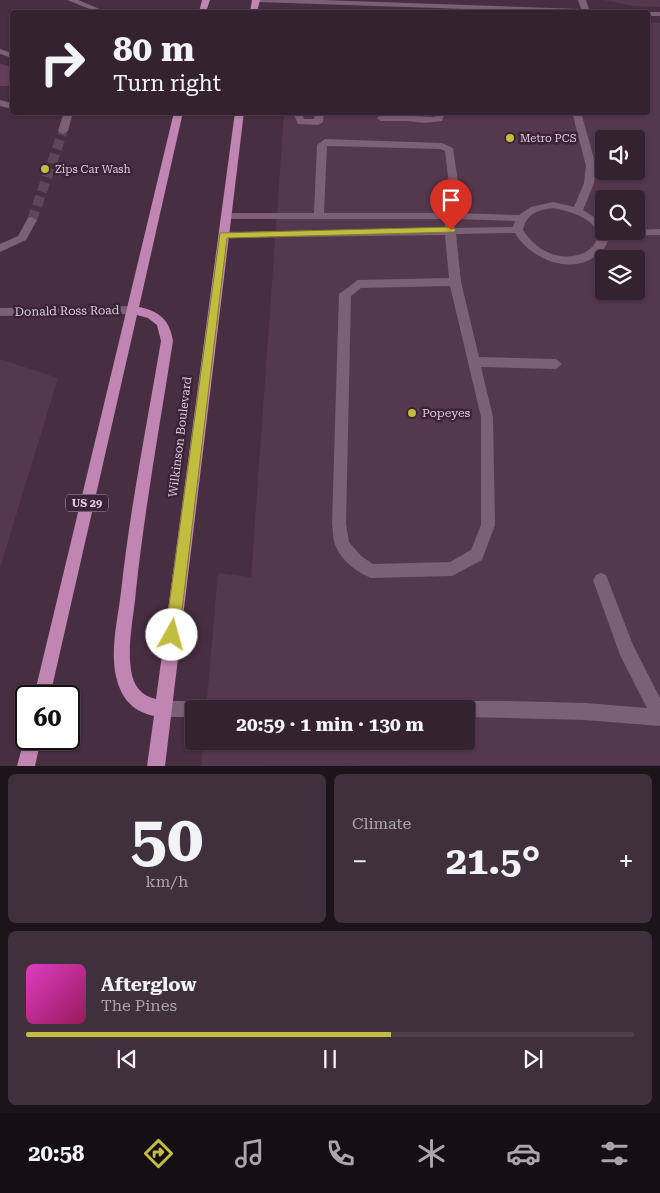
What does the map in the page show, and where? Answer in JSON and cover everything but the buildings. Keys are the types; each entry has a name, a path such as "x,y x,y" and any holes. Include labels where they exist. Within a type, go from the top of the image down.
{"main road":[{"name":"US 29","path":"45,685 178,115"},
{"name":"Wilkinson Boulevard","path":"156,766 240,115"},
{"path":"133,310 143,311 158,318 164,325 167,342 132,550 124,626 123,671 128,688 136,700 163,710"},
{"path":"26,766 30,750"}],"street":[{"path":"71,0 98,10"},
{"path":"256,0 517,10"},
{"path":"64,131 67,115"},
{"path":"297,115 298,119 306,124 318,122 319,115"},
{"path":"381,118 408,115 433,120 439,119 440,115"},
{"path":"577,115 590,166 589,183 578,210"},
{"path":"319,216 322,145 330,141 446,147 450,150 456,202 449,216 455,282 487,417 488,525 477,555 452,569 371,571 356,561 342,544 339,524 342,308 344,294 358,284 455,282"},
{"path":"595,222 578,210 553,205 541,206 530,210 521,218 518,230 528,246 550,257 563,259 577,259 589,255 598,249 602,240"},
{"path":"226,216 449,216 521,218"},
{"path":"0,248 22,238 32,220"},
{"path":"223,235 518,230"},
{"path":"645,232 660,232"},
{"name":"Donald Ross Road","path":"0,312 133,310"},
{"path":"474,362 556,364"},
{"path":"601,580 626,649 660,717"},
{"path":"163,710 185,709"},
{"path":"475,709 603,711 660,717"}],"shaded area":[{"path":"603,0 660,0 660,7 633,6"},
{"path":"650,23 660,23 660,765 201,766 202,750 475,750 475,700 207,700 218,573 251,577 284,115 650,115"},
{"path":"0,64 10,66 10,86 0,86"},
{"path":"0,359 58,378 0,568"}],"tunnel":[{"path":"62,135 63,131"},
{"path":"32,220 62,134"}],"place":[{"name":"Metro PCS","path":"510,138"},
{"name":"Zips Car Wash","path":"45,169"},
{"name":"Popeyes","path":"412,413"}],"route":[{"path":"172,635 223,235 451,230"}]}
